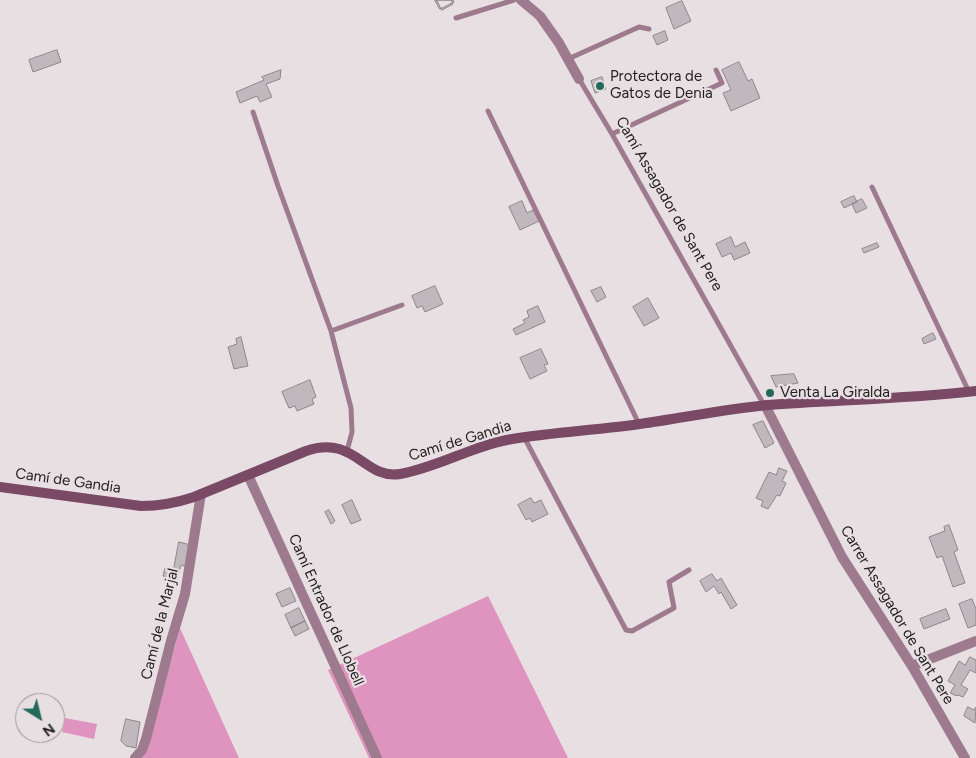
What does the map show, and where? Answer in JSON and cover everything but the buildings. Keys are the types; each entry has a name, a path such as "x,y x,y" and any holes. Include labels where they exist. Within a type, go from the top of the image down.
{"main road":[{"name":"Camí de Gandia","path":"0,487 141,506 167,505 201,494 316,447 327,446 347,451 380,471 397,474 414,471 491,444 524,437 639,424 765,406 972,392"}],"street":[{"name":"Camí Assagador de Sant Pere","path":"521,0 540,16 568,59 578,79"},
{"name":"Carrer Assagador de Sant Pere","path":"765,406 842,557 912,666 965,758"},
{"name":"Camí Entrador de Llobell","path":"248,475 377,758"},
{"name":"Camí de la Marjal","path":"135,758 142,750 146,739 185,594 201,494"},
{"path":"912,666 976,641"}],"lane":[{"path":"456,18 514,0"},
{"path":"568,59 639,27 648,29"},
{"path":"612,134 722,83 716,70"},
{"name":"Camí Assagador de Sant Pere","path":"578,79 612,134 765,406"},
{"path":"488,111 639,424"},
{"path":"253,112 331,331 352,408 352,432 347,451"},
{"path":"872,187 972,392"},
{"path":"331,331 402,305"},
{"path":"524,437 626,630 632,631 674,608 669,582 689,570"}],"shaded area":[{"path":"488,596 568,758 369,758 328,670"},
{"path":"180,628 239,758 140,758 149,743"},
{"path":"65,718 97,724 94,739 65,733"}],"place":[{"name":"Protectora de Gatos de Denia","path":"600,86"},
{"name":"Venta La Giralda","path":"770,393"}]}
